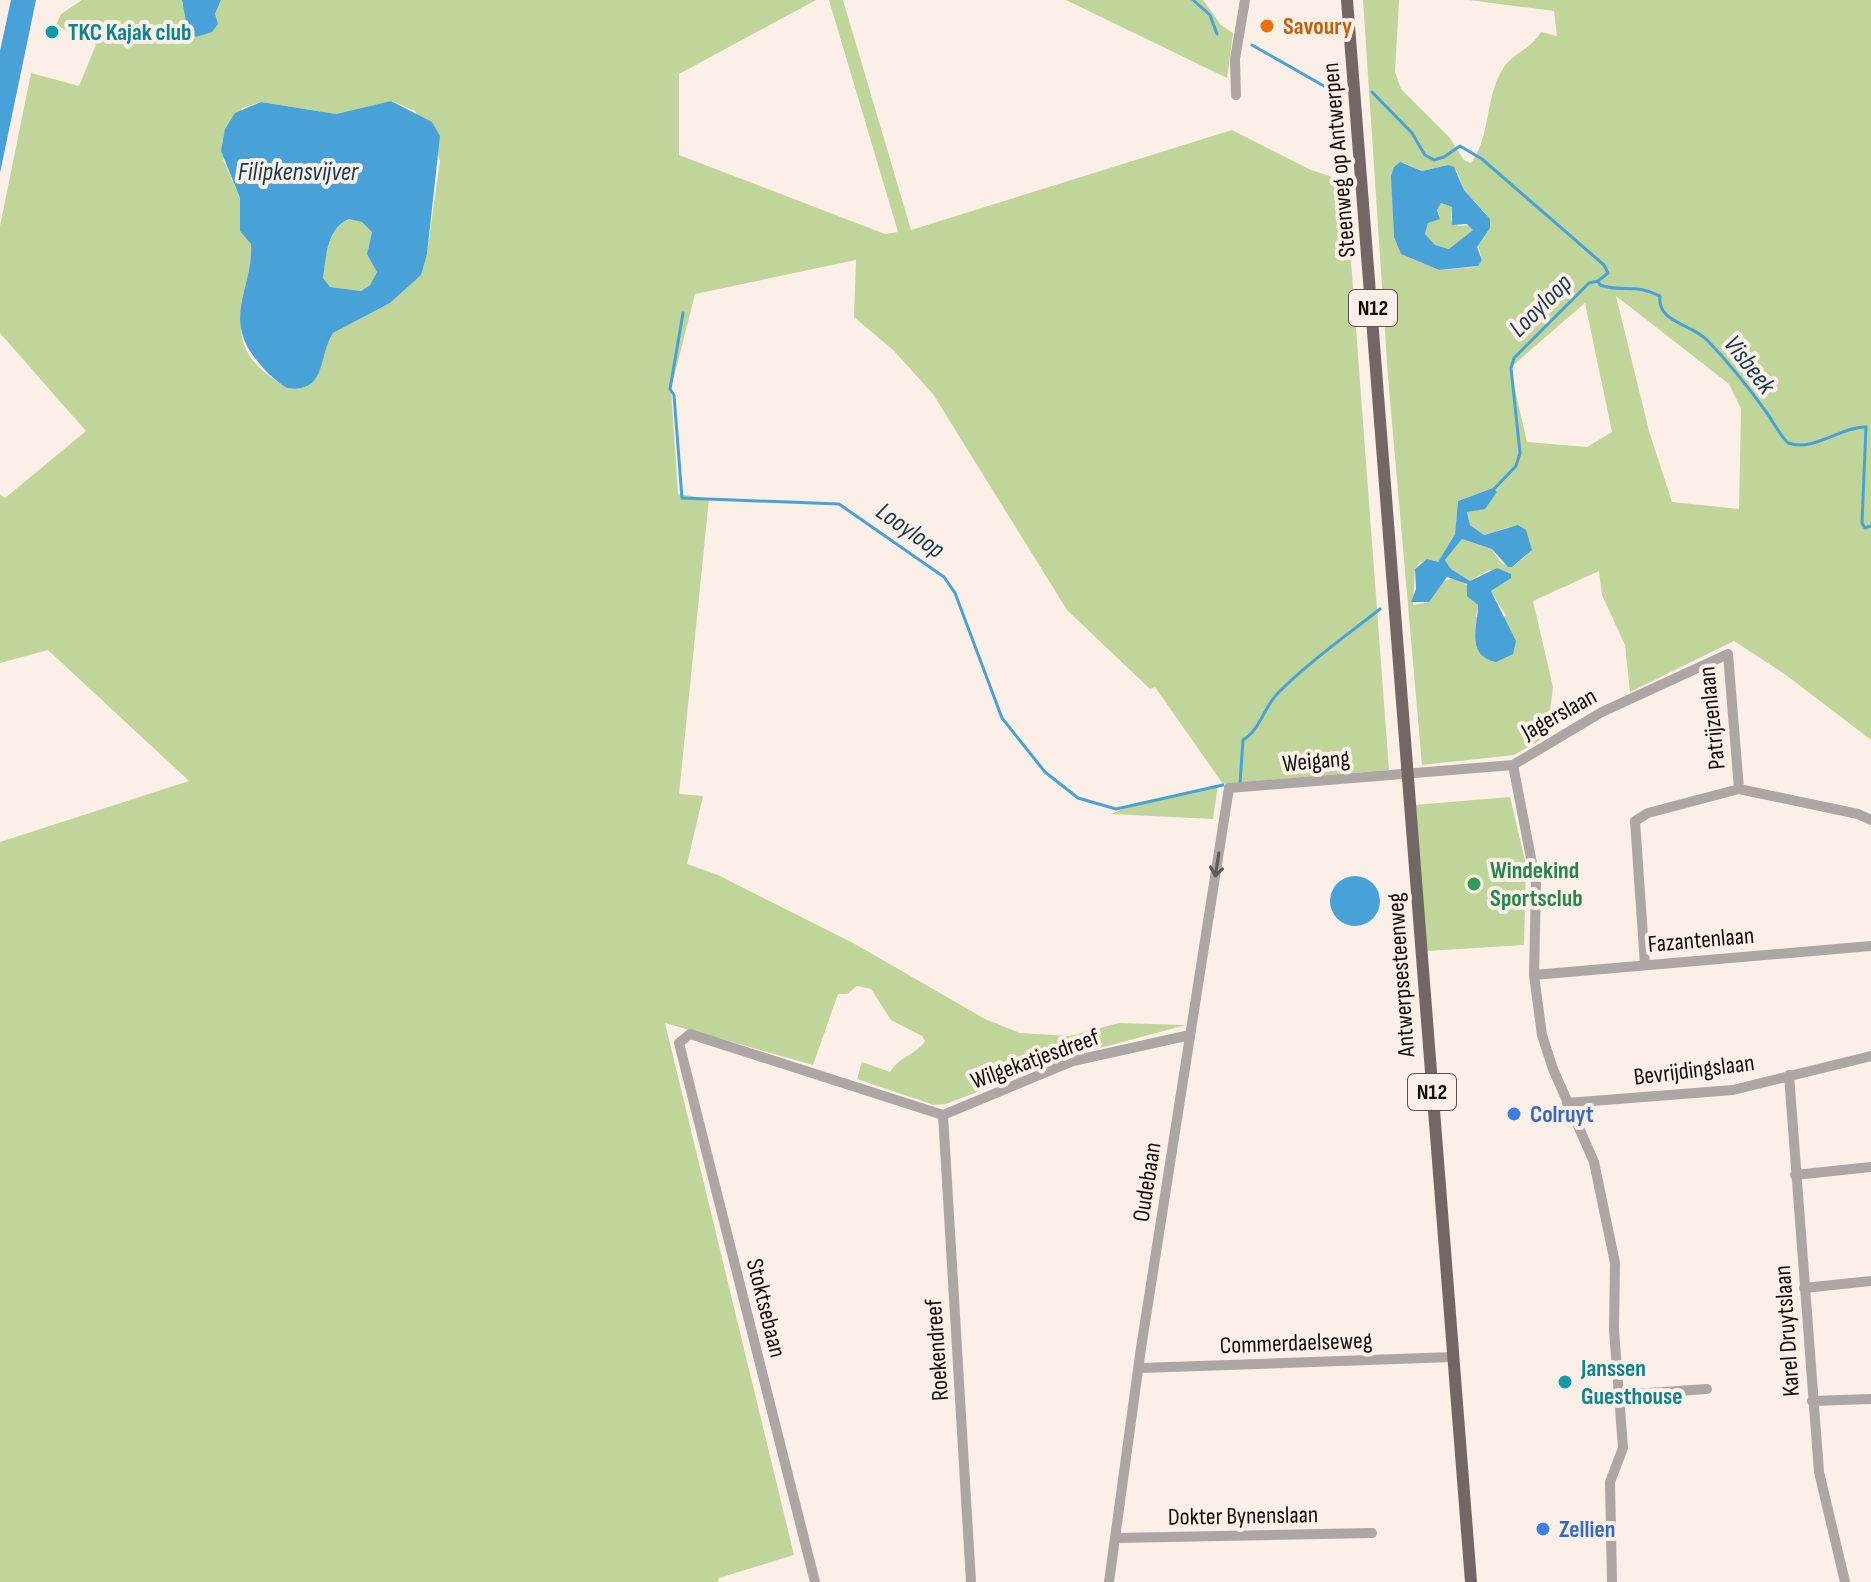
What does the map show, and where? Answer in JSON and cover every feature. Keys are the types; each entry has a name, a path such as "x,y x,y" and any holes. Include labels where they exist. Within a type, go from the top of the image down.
{"main road":[{"name":"Steenweg op Antwerpen","path":"1347,0 1395,603"},
{"name":"Antwerpsesteenweg","path":"1395,603 1471,1582"}],"street":[{"path":"1236,95 1235,59 1245,0"},
{"name":"Patrijzenlaan","path":"1722,656 1728,654 1739,789 1858,814 1871,820"},
{"name":"Jagerslaan","path":"1407,773 1513,765 1602,712 1722,656"},
{"path":"1513,765 1536,884 1534,975 1542,1035 1567,1103 1594,1162 1615,1263 1614,1330 1623,1448 1610,1482 1612,1582"},
{"name":"Weigang","path":"1229,788 1407,773"},
{"name":"Oudebaan","path":"1109,1582 1229,788"},
{"path":"1645,965 1635,821 1648,813 1739,789"},
{"name":"Fazantenlaan","path":"1534,975 1871,946"},
{"name":"Stoktsebaan","path":"815,1582 679,1043 690,1034 943,1115"},
{"name":"Wilgekatjesdreef","path":"943,1115 1073,1061 1190,1035"},
{"name":"Bevrijdingslaan","path":"1567,1103 1733,1090 1871,1056"},
{"name":"Karel Druytslaan","path":"1789,1075 1819,1472 1845,1582"},
{"name":"Roekendreef","path":"943,1115 971,1582"},
{"path":"1795,1175 1871,1167"},
{"path":"1804,1288 1871,1281"},
{"name":"Commerdaelseweg","path":"1141,1368 1453,1357"},
{"path":"1619,1395 1707,1389"},
{"path":"1812,1401 1871,1399"},
{"name":"Dokter Bynenslaan","path":"1116,1538 1372,1533"}],"green space":[{"path":"82,0 182,0 182,4 215,14 221,0 816,0 679,74 679,155 885,234 898,232 829,0 843,0 911,230 1232,130 1311,170 1345,181 1389,770 1223,784 1155,687 1150,689 1067,610 933,394 894,351 854,317 856,260 695,294 671,389 678,494 709,499 679,794 703,796 687,864 718,875 855,944 985,1019 1020,1033 1070,1036 1119,1023 1186,1025 1074,1055 946,1104 934,1105 857,1079 862,1062 890,1072 925,1041 922,1036 891,1020 871,989 857,986 847,994 838,994 813,1065 665,1023 794,1555 719,1578 718,1582 0,1582 0,842 189,781 48,650 0,663 0,495 5,498 86,431 0,333 0,226 31,73 79,86 96,45 56,25 61,14","holes":["392,101 415,111 440,160 427,254 390,303 333,333 319,371 309,385 287,388 264,372 250,356 243,340 241,323 251,244 240,230 240,198 223,159 242,108 261,102 336,114"]},
{"path":"1066,0 1203,0 1221,25 1233,33 1227,78"},
{"path":"1363,0 1399,0 1395,72 1401,89 1449,137 1464,160 1471,163 1478,152 1493,91 1504,67 1541,32 1557,36 1554,11 1469,0 1871,0 1871,740 1786,675 1734,641 1630,692 1625,645 1602,595 1599,571 1533,601 1553,687 1547,736 1514,755 1422,765 1388,377","holes":["1404,163 1422,171 1448,165 1457,171 1464,190 1487,215 1490,228 1478,245 1482,260 1475,267 1439,270 1401,254 1394,237 1392,184","1616,296 1729,384 1741,409 1739,509 1672,502 1649,431","1585,303 1612,432 1587,447 1527,442 1510,368","1493,488 1497,492 1485,508 1467,512 1470,525 1484,535 1509,527 1532,550 1513,567 1501,563 1492,549 1462,539 1445,560 1451,569 1470,581 1489,570 1510,578 1491,591 1506,616 1476,617 1478,605 1467,585 1454,578 1441,582 1429,602 1413,605 1415,569 1420,562 1438,562 1455,534 1458,501"]},
{"path":"1441,203 1452,207 1451,220 1459,226 1471,225 1473,230 1450,249 1435,245 1425,234 1428,223 1440,216 1437,210"},
{"path":"349,219 362,221 372,232 368,249 377,272 370,285 361,291 330,287 323,278 332,236"},
{"path":"1218,785 1213,819 1111,814 1123,809"},
{"name":"Windekind Sportsclub","path":"1510,797 1526,865 1524,945 1427,951 1415,805"}],"water":[{"path":"11,0 36,0 0,173 0,51"},
{"path":"182,0 221,0 215,14 218,24 212,32 196,37 188,31"},
{"name":"Filipkensvijver","path":"391,101 432,122 440,136 427,254 421,275 390,303 333,333 319,371 309,385 287,388 258,362 241,329 240,316 251,244 240,231 240,198 221,151 225,129 235,113 261,102 336,114","holes":["349,219 362,222 372,232 367,254 377,272 370,285 361,291 330,287 323,278 332,236"]},
{"path":"1400,162 1422,171 1448,165 1454,167 1464,190 1490,219 1490,228 1477,247 1482,260 1478,266 1439,270 1401,254 1394,237 1391,176","holes":["1441,203 1452,207 1452,225 1467,224 1473,230 1449,249 1435,245 1425,234 1428,223 1440,219 1437,210"]},
{"path":"1493,488 1497,492 1485,509 1467,512 1470,525 1484,535 1518,525 1526,530 1532,550 1508,567 1492,549 1462,539 1445,560 1451,569 1470,581 1497,568 1511,574 1511,578 1491,591 1516,641 1513,654 1496,662 1480,653 1477,646 1478,605 1467,596 1467,584 1447,577 1429,602 1411,602 1416,589 1415,569 1427,559 1438,562 1455,534 1458,501"},
{"path":"1355,876 1372,884 1380,901 1372,918 1355,926 1338,918 1330,901 1338,884"}],"waterway":[{"name":"Visbeek","path":"1193,0 1210,15 1217,34"},
{"name":"Visbeek","path":"1252,45 1338,94"},
{"name":"Visbeek","path":"1372,92 1412,133 1425,155 1434,160 1460,146 1482,159 1604,265 1608,273 1598,281 1600,285 1643,290 1660,296 1661,305 1669,317 1701,335 1724,358 1788,443 1808,444 1866,427 1862,523 1865,528 1871,526"},
{"name":"Looyloop","path":"1493,490 1516,466 1520,453 1511,368 1514,358 1589,283 1598,281"},
{"name":"Looyloop","path":"683,313 670,389 674,395 682,498 839,504 944,577 955,593 1002,718 1045,772 1078,798 1116,809 1223,785"},
{"name":"Looyloop","path":"1240,783 1243,740 1254,730 1274,698 1316,659 1380,609"}],"place":[{"name":"Savoury","path":"1267,26"},
{"name":"TKC Kajak club","path":"52,32"},
{"name":"Windekind Sportsclub","path":"1474,884"},
{"name":"Colruyt","path":"1514,1114"},
{"name":"Janssen Guesthouse","path":"1565,1382"},
{"name":"Zellien","path":"1543,1529"}]}
